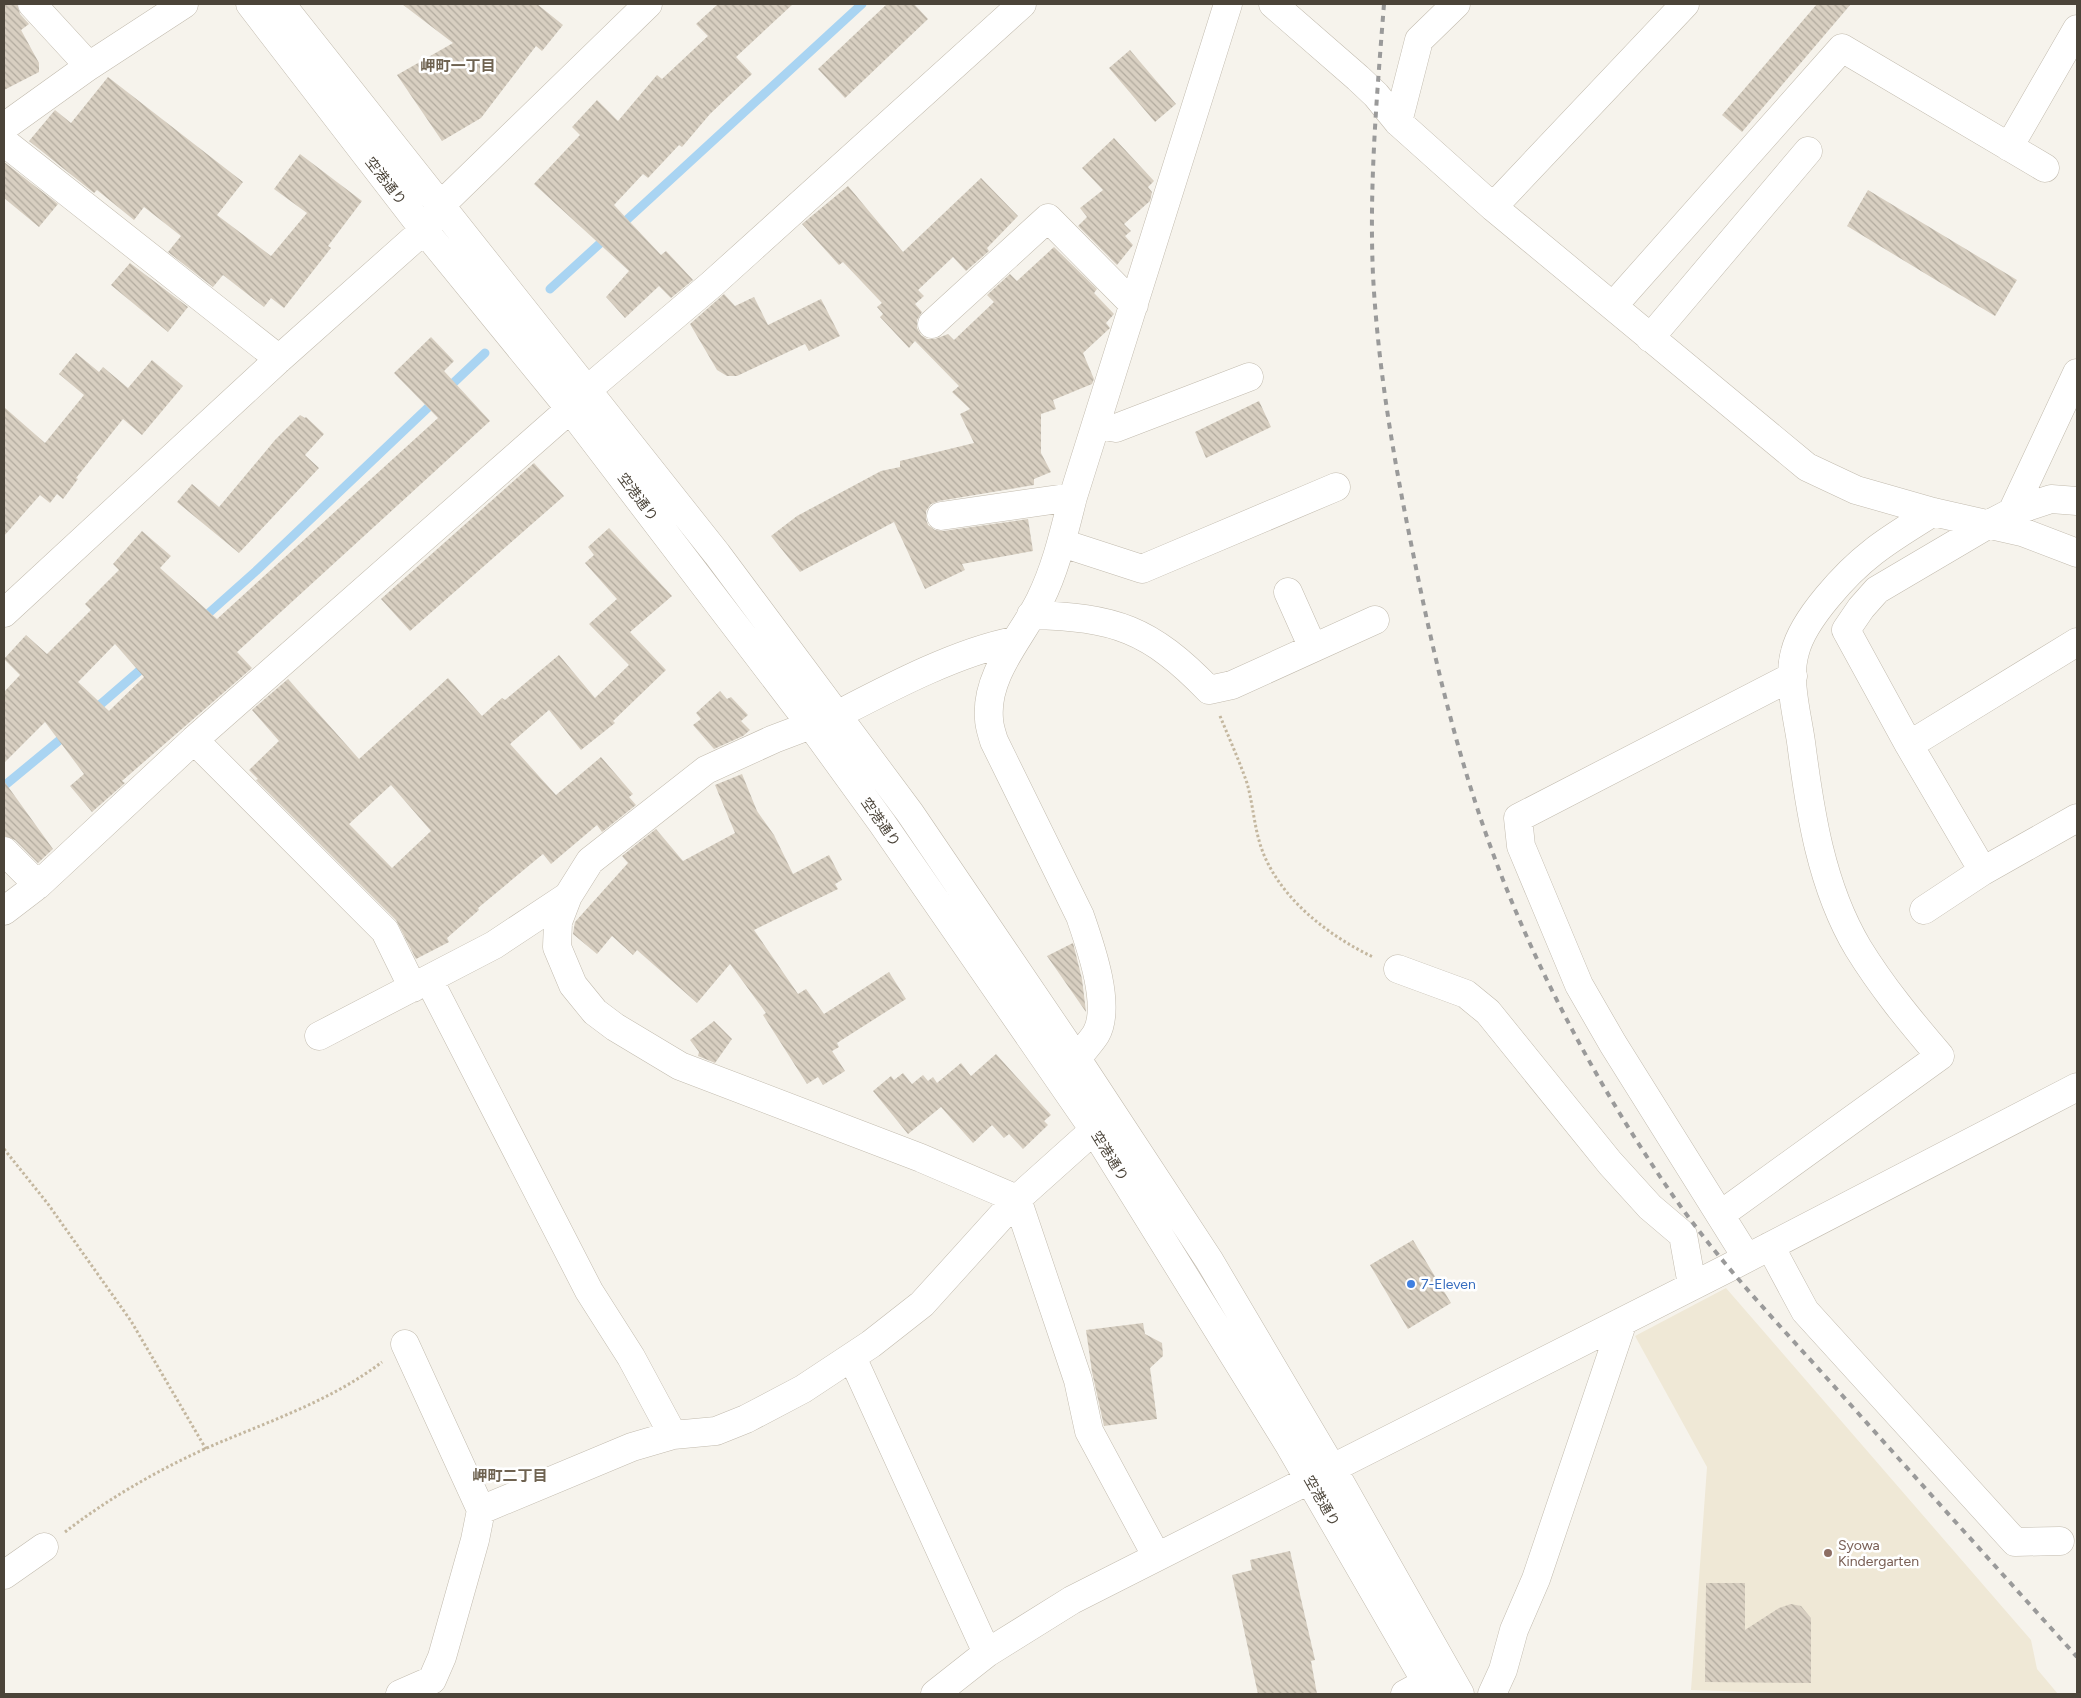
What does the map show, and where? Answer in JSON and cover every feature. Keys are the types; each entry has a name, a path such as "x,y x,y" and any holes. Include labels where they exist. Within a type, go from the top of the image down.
{"street":[{"path":"32,4 89,66"},
{"path":"4,127 89,66 184,4"},
{"name":"空港通り","path":"250,4 424,230 579,399 717,554 910,813 1077,1059 1208,1260 1321,1474 1422,1690"},
{"name":"空港通り","path":"281,4 441,205 899,847 1094,1130 1321,1474 1460,1694"},
{"path":"4,613 279,359 424,230 441,205 648,4"},
{"path":"4,911 38,885 194,740 579,399 712,284 1022,4"},
{"path":"1077,1059 1096,1033 1102,1013 1099,984 1089,940 1080,916 1007,770 994,741 988,718 993,687 1014,641 1040,600 1062,543 1073,498 1228,4"},
{"path":"1273,4 1364,84 1398,122 1493,208 1807,467 1856,490 1933,512 2001,518 2022,532 2077,553"},
{"path":"1398,122 1419,40 1456,4"},
{"path":"1493,208 1685,4"},
{"path":"2008,147 2077,29"},
{"path":"1613,306 1842,48 2045,168"},
{"path":"4,142 279,359"},
{"path":"1650,338 1808,151"},
{"path":"932,324 1048,218 1134,305"},
{"path":"2001,518 2077,373"},
{"path":"1097,425 1116,428 1249,377"},
{"path":"1062,543 1142,569 1336,487"},
{"path":"941,516 1073,498"},
{"path":"1983,871 1909,745 1846,630 1861,608 1877,590 2001,518 2051,499 2077,501"},
{"path":"1720,1215 1940,1056 1889,995 1857,946 1837,902 1820,855 1808,798 1792,676 1794,652 1804,629 1827,598 1872,552 1933,512"},
{"path":"1288,592 1313,648"},
{"path":"1031,615 1097,620 1142,634 1185,665 1209,690 1232,685 1375,620"},
{"path":"837,714 899,684 992,645 1014,641"},
{"path":"1909,745 2077,642"},
{"path":"1792,676 1518,818 1521,846 1580,985 1613,1044 1720,1215 1759,1252 1805,1311 2015,1542 2060,1541"},
{"path":"811,725 774,739 706,770 590,861 568,896 558,922 557,946 573,985 595,1012 615,1027 680,1066 921,1158 1017,1199 1078,1380 1089,1431 1157,1557"},
{"path":"194,740 385,931 421,984 588,1290 632,1357 673,1435"},
{"path":"1924,910 1983,871 2077,818"},
{"path":"4,851 38,885"},
{"path":"319,1036 494,945 568,896"},
{"path":"1398,969 1466,994 1488,1012 1610,1162 1650,1207 1683,1235 1692,1285"},
{"path":"937,1694 988,1653 1072,1600 1759,1252 2077,1087"},
{"path":"481,1510 632,1447 673,1435 716,1431 746,1419 803,1389 852,1356 922,1304 1017,1199 1094,1130"},
{"path":"1492,1694 1503,1670 1514,1630 1536,1579 1623,1321"},
{"path":"400,1694 434,1687 475,1540 481,1510 406,1344"},
{"path":"852,1356 988,1653"},
{"path":"4,1575 44,1547"}],"path":[{"path":"1209,690 1246,783 1261,847 1282,886 1311,917 1351,947 1398,969"},
{"path":"4,1149 48,1204 131,1321 206,1449"},
{"path":"44,1547 88,1514 130,1487 206,1449 328,1395 370,1371 406,1344"}],"shaded area":[{"name":"Syowa Kindergarten","path":"1726,1288 2031,1640 2037,1669 2058,1694 1810,1694 1691,1690 1707,1467 1635,1336"}],"building":[{"path":"4,4 17,4 20,14 29,24 21,30 39,63 39,72 4,90"},
{"path":"402,4 537,4 563,25 542,51 536,46 481,118 442,141 397,75 453,43"},
{"path":"718,4 793,4 736,57 752,74 710,114 682,147 679,145 648,178 643,174 614,205 661,255 666,251 693,280 671,298 659,286 625,318 606,297 629,271 534,184 580,135 572,127 597,100 618,121 657,75 662,79 708,36 696,24"},
{"path":"887,4 914,4 928,19 845,98 818,69"},
{"path":"1817,4 1851,4 1742,132 1722,115"},
{"path":"1130,50 1176,104 1155,122 1109,68"},
{"path":"108,77 243,182 217,215 271,256 307,213 274,189 300,154 362,201 328,246 331,248 284,308 271,298 264,307 223,275 213,287 168,252 181,236 144,207 134,220 97,190 94,193 29,141 55,110 71,123"},
{"path":"1114,138 1154,181 1148,187 1152,192 1150,201 1124,224 1131,231 1125,236 1133,245 1117,265 1078,226 1087,217 1080,208 1103,190 1082,168"},
{"path":"4,162 58,204 39,227 4,198"},
{"path":"981,178 1018,216 987,248 989,251 966,271 953,257 918,290 924,296 915,304 922,312 917,320 917,328 921,335 927,339 935,339 948,334 954,340 994,302 987,295 1010,274 1017,281 1054,247 1097,289 1094,293 1114,314 1106,323 1110,328 1083,353 1094,379 1092,384 1053,400 1056,409 1041,414 1041,453 1051,472 1034,479 1034,485 939,501 931,504 926,511 928,525 935,530 943,531 1028,519 1033,551 962,564 965,570 925,589 894,522 800,572 771,536 797,516 881,471 900,467 900,461 974,443 960,414 970,409 952,392 959,386 915,341 909,348 880,317 883,314 877,307 882,303 843,262 839,265 802,224 848,186 903,252"},
{"path":"1868,190 2017,280 1995,316 1847,226"},
{"path":"130,263 188,307 168,332 111,285"},
{"path":"724,294 735,306 754,297 768,325 821,299 840,336 809,351 805,344 737,376 727,376 717,370 690,324"},
{"path":"431,337 454,361 444,371 490,421 237,652 252,668 122,781 125,783 92,812 70,786 84,774 45,722 4,763 4,692 20,675 4,659 26,635 47,654 91,610 85,604 119,570 113,564 142,531 171,556 160,568 217,619 438,418 394,373","holes":["115,644 144,677 109,711 78,682"]},
{"path":"76,353 99,372 103,367 128,388 152,360 183,386 142,435 123,419 76,478 78,479 63,499 57,494 50,503 40,495 4,536 4,407 45,443 84,395 59,374"},
{"path":"1259,401 1271,427 1206,458 1195,432"},
{"path":"300,415 306,417 324,434 305,455 319,468 239,553 177,502 192,484 219,507 275,440"},
{"path":"534,463 564,496 410,631 381,599"},
{"path":"609,528 672,596 630,632 666,670 613,721 615,723 581,750 549,710 510,744 556,795 601,757 633,794 629,797 636,805 602,832 597,825 551,864 543,854 478,908 479,910 447,938 449,942 416,959 396,920 256,780 258,779 249,770 279,741 252,710 288,679 359,759 448,678 482,716 502,698 505,700 559,655 595,698 629,665 589,624 617,599 585,563 594,555 588,547","holes":["391,785 431,831 392,868 349,824"]},
{"path":"720,691 727,699 731,697 748,715 741,721 750,730 743,736 714,749 693,725 701,719 696,713"},
{"path":"742,774 757,811 774,835 793,874 829,855 842,880 835,884 838,889 754,930 798,994 806,989 824,1014 889,972 906,999 837,1043 839,1047 832,1051 845,1071 823,1085 818,1077 807,1084 763,1015 766,1013 730,964 697,1003 637,950 633,955 612,936 597,954 573,934 575,922 628,863 622,856 656,829 683,861 735,833 715,785"},
{"path":"4,781 53,849 38,863 15,840 4,836"},
{"path":"1073,943 1082,979 1086,1012 1047,956"},
{"path":"714,1021 732,1039 715,1063 698,1056 699,1052 690,1040"},
{"path":"996,1054 1051,1115 1044,1121 1048,1125 1023,1149 1009,1134 1004,1138 992,1125 973,1143 941,1107 908,1134 873,1091 891,1076 894,1080 903,1073 912,1084 923,1075 928,1081 933,1077 937,1083 961,1063 971,1076"},
{"name":"7-Eleven","path":"1413,1240 1451,1303 1408,1329 1370,1265"},
{"path":"1143,1323 1145,1334 1162,1343 1163,1356 1150,1368 1157,1419 1104,1426 1092,1372 1086,1330"},
{"path":"1290,1551 1315,1660 1311,1661 1317,1694 1258,1694 1232,1575 1252,1570 1250,1560"},
{"path":"1706,1583 1745,1583 1745,1630 1779,1608 1791,1604 1801,1606 1811,1618 1811,1683 1705,1682"}],"waterway":[{"path":"619,227 862,4"},
{"path":"550,289 607,237"},
{"path":"447,389 485,353"},
{"path":"201,620 256,571 436,400"},
{"path":"94,710 146,665"},
{"path":"4,786 67,734"}],"railway":[{"path":"1384,4 1374,140 1372,207 1375,310 1383,380 1399,484 1436,660 1474,800 1503,880 1542,970 1564,1015 1612,1101 1684,1211 1724,1263 1767,1312 2077,1657"}],"place":[{"name":"7-Eleven","path":"1411,1284"},
{"name":"Syowa Kindergarten","path":"1828,1553"}],"district":[{"name":"岬町一丁目","path":"458,66"},
{"name":"岬町二丁目","path":"510,1476"}]}
